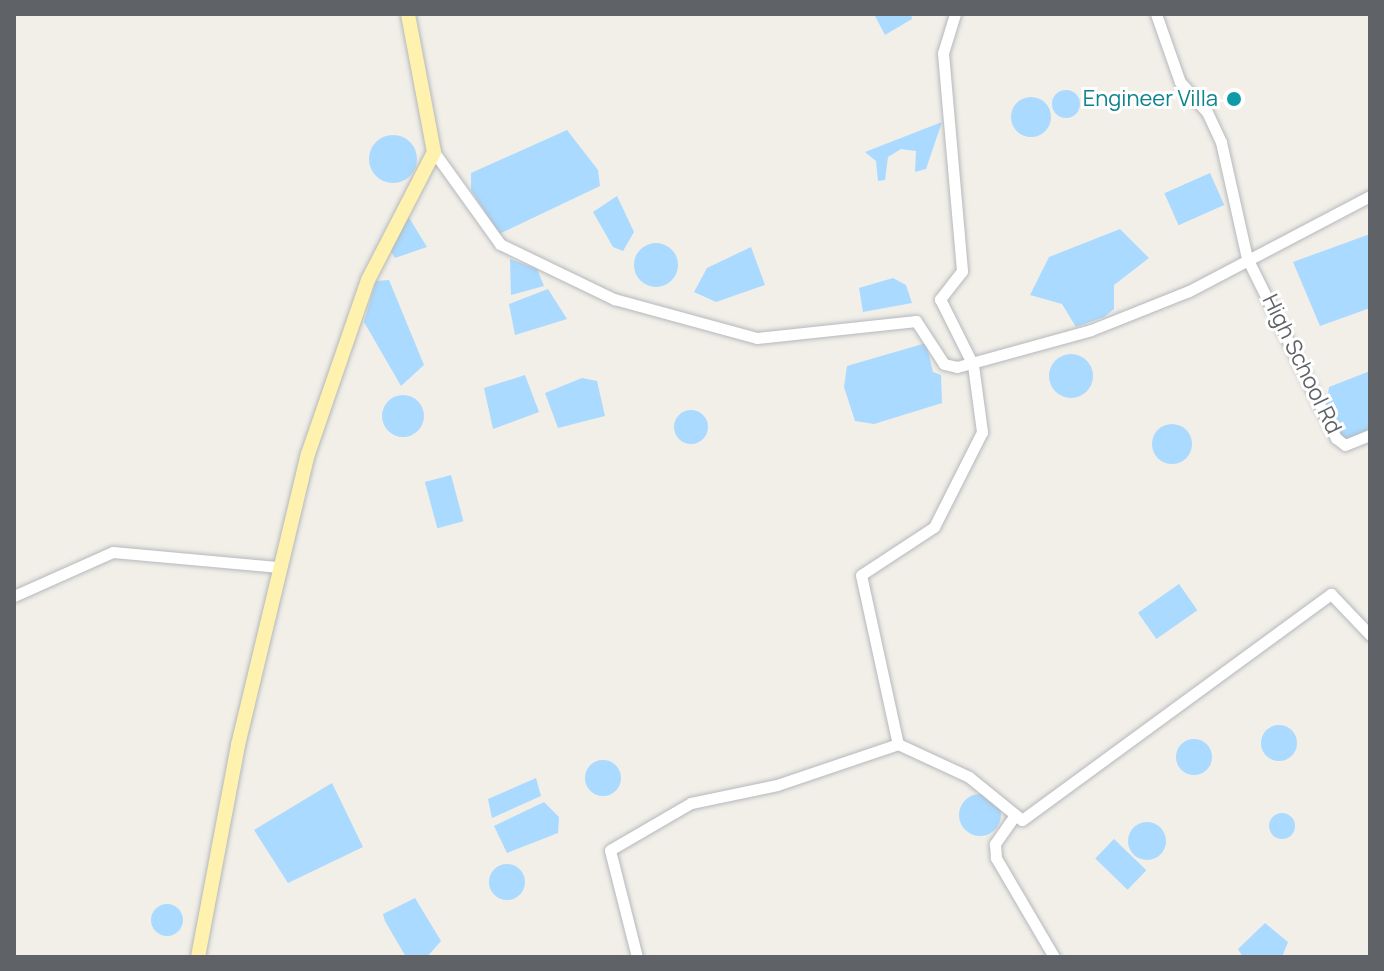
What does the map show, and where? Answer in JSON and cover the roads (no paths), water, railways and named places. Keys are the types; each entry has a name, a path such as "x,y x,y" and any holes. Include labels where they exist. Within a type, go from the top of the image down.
{"main road":[{"path":"198,957 279,567 308,454 368,280 434,152 408,14"}],"street":[{"path":"898,744 860,578 934,527 972,463 983,410 973,365 940,299 963,265 943,53 955,14"},
{"path":"1156,14 1180,82 1207,112 1221,142 1247,258"},
{"path":"434,152 500,244 645,311 757,338 916,321 944,364 973,365 1091,330 1247,258 1370,196"},
{"name":"High School Rd","path":"1247,258 1339,442 1370,435"},
{"path":"14,596 113,552 279,567"},
{"path":"637,957 610,850 691,803 777,785 898,744 969,777 1013,818 1034,816 1331,594 1370,635"},
{"path":"1013,818 995,844 996,858 1054,957"}],"water":[{"path":"874,14 911,14 912,19 885,35"},
{"path":"1066,90 1076,94 1080,104 1076,114 1066,118 1056,114 1052,104 1056,94"},
{"path":"1031,97 1045,103 1051,117 1045,131 1031,137 1017,131 1011,117 1017,103"},
{"path":"942,122 926,169 915,172 916,151 901,149 888,157 885,180 878,181 876,161 865,152"},
{"path":"567,130 598,170 600,186 499,234 471,190 471,173"},
{"path":"393,135 410,142 417,159 410,176 393,183 376,176 369,159 376,142"},
{"path":"1210,173 1224,205 1179,225 1164,193"},
{"path":"617,196 634,232 623,251 613,247 593,212"},
{"path":"408,216 427,247 395,258 390,250"},
{"path":"1120,229 1149,258 1114,285 1114,309 1104,317 1076,327 1062,304 1030,295 1049,257"},
{"path":"1370,234 1370,308 1320,326 1293,262"},
{"path":"656,243 671,250 678,265 671,280 656,287 641,280 634,265 641,250"},
{"path":"751,247 765,285 716,302 694,292 707,268"},
{"path":"510,259 537,269 544,286 511,295"},
{"path":"893,278 906,285 912,303 863,312 859,288"},
{"path":"389,280 424,365 401,386 364,322 376,281"},
{"path":"548,289 567,319 515,335 509,304"},
{"path":"926,343 933,372 941,375 942,403 874,424 855,421 844,387 847,366"},
{"path":"1071,354 1086,361 1093,376 1086,391 1071,398 1056,391 1049,376 1056,361"},
{"path":"1370,371 1370,429 1344,441 1326,405 1329,387"},
{"path":"525,375 539,412 493,429 484,388"},
{"path":"582,378 597,381 605,416 558,428 545,393"},
{"path":"403,395 418,401 424,416 418,431 403,437 388,431 382,416 388,401"},
{"path":"691,410 703,415 708,427 703,439 691,444 679,439 674,427 679,415"},
{"path":"1172,424 1186,430 1192,444 1186,458 1172,464 1158,458 1152,444 1158,430"},
{"path":"451,475 463,521 437,528 425,482"},
{"path":"1179,584 1197,610 1156,639 1138,613"},
{"path":"1279,725 1292,730 1297,743 1292,756 1279,761 1266,756 1261,743 1266,730"},
{"path":"1194,739 1207,744 1212,757 1207,770 1194,775 1181,770 1176,757 1181,744"},
{"path":"603,760 616,765 621,778 616,791 603,796 590,791 585,778 590,765"},
{"path":"536,778 541,796 492,818 488,799"},
{"path":"332,783 363,847 288,883 254,830"},
{"path":"980,794 995,800 1001,815 995,830 980,836 965,830 959,815 965,800"},
{"path":"544,802 559,817 558,833 507,853 494,826"},
{"path":"1282,813 1291,817 1295,826 1291,835 1282,839 1273,835 1269,826 1273,817"},
{"path":"1147,822 1160,828 1166,841 1160,854 1147,860 1134,854 1128,841 1134,828"},
{"path":"1114,839 1146,870 1128,890 1095,858"},
{"path":"507,864 520,869 525,882 520,895 507,900 494,895 489,882 494,869"},
{"path":"415,898 441,941 427,957 406,957 383,914"},
{"path":"167,904 178,909 183,920 178,931 167,936 156,931 151,920 156,909"},
{"path":"1265,923 1288,942 1282,957 1243,957 1238,949"}],"place":[{"name":"Engineer Villa","path":"1234,99"}]}
